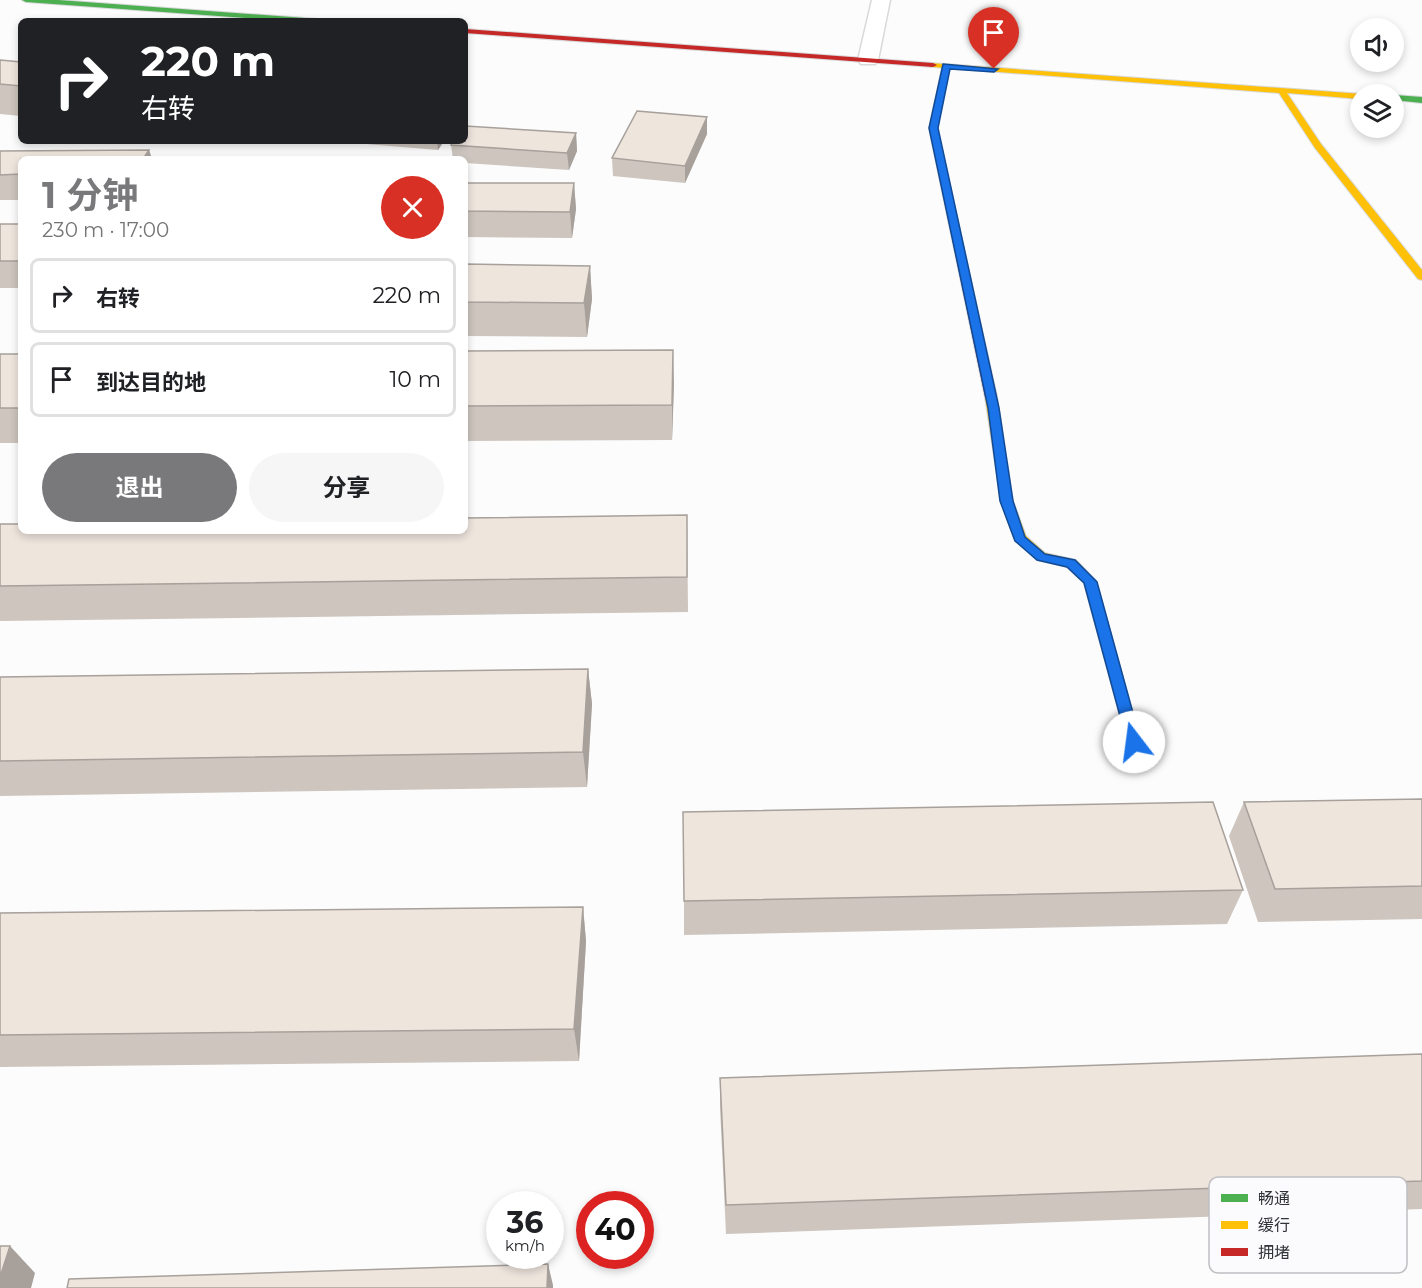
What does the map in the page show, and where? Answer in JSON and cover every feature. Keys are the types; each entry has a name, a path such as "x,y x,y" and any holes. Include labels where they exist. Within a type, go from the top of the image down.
{"street":[{"path":"26,0 277,18"},
{"path":"868,60 881,0"},
{"path":"468,32 1350,95"},
{"path":"946,66 933,128 994,408 1007,501 1020,538 1041,557 1071,563 1090,582 1134,742"},
{"path":"1281,90 1318,146 1418,267"},
{"path":"1404,99 1422,100"}],"building":[{"path":"0,60 18,62 18,86 0,84"},
{"path":"637,111 707,117 685,166 612,158"},
{"path":"468,126 576,133 567,153 451,145 468,144"},
{"path":"149,150 145,156 18,156 18,174 0,175 0,151"},
{"path":"468,183 574,183 570,212 468,211"},
{"path":"0,224 18,224 18,261 0,261"},
{"path":"468,264 590,266 584,303 468,302"},
{"path":"673,350 672,405 468,406 468,351"},
{"path":"0,354 18,354 18,408 0,408"},
{"path":"687,515 687,577 0,586 0,524 18,524 18,534 468,534 468,518"},
{"path":"588,669 583,752 0,761 0,677"},
{"path":"1422,799 1422,886 1275,889 1244,802"},
{"path":"1213,802 1243,890 684,901 683,812"},
{"path":"583,907 574,1029 0,1035 0,913"},
{"path":"1422,1054 1422,1181 1407,1182 1407,1177 1209,1177 1209,1188 726,1205 720,1078"},
{"path":"0,1246 10,1246 0,1277"},
{"path":"486,1266 486,1269 548,1269 547,1288 67,1288 69,1279"}],"traffic: fast":[{"path":"26,0 277,18"},
{"path":"1404,99 1422,100"}],"traffic: slow":[{"path":"933,65 1350,95"},
{"path":"1281,90 1318,146 1422,277"},
{"path":"991,397 1007,501 1020,538 1041,557 1071,563 1090,581 1134,742"}],"traffic: jam":[{"path":"468,31 933,65"},
{"path":"946,66 933,128 991,397"}],"route":[{"path":"994,69 946,66 933,128 994,408 1007,501 1020,538 1041,557 1071,563 1090,582 1134,742"}]}
